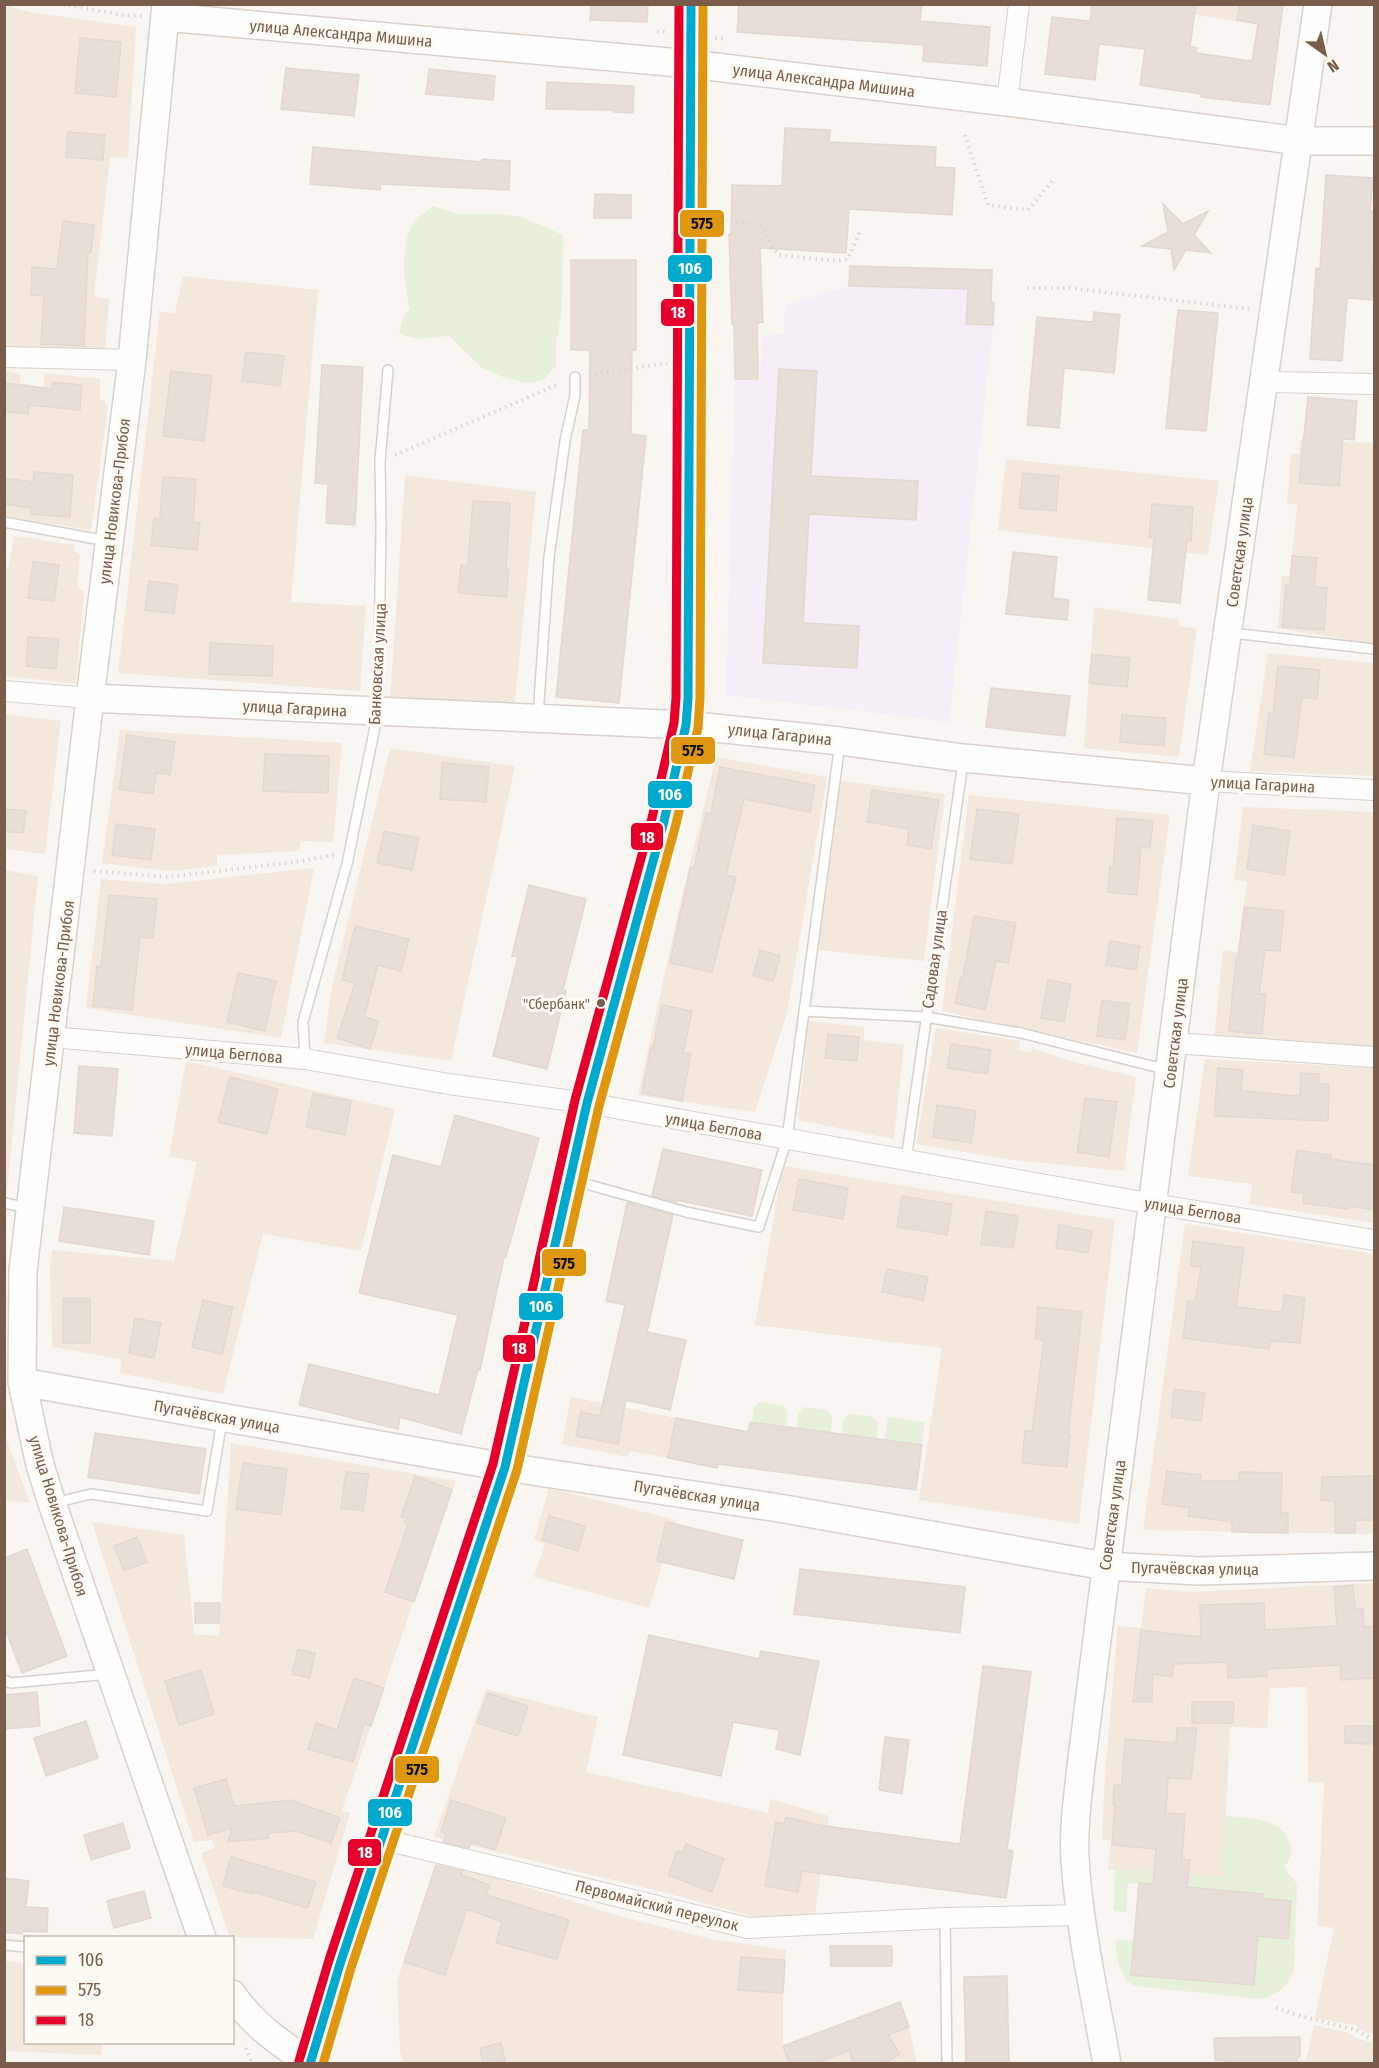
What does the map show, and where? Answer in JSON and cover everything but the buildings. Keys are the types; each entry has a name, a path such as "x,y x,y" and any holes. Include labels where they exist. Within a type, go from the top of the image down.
{"street":[{"path":"234,1996 256,2022 277,2041 310,2063 339,1965 505,1467 587,1103 664,821 686,725 688,698 691,4"},
{"path":"1007,102 1019,4"},
{"name":"Советская улица","path":"1107,2064 1082,1915 1075,1857 1075,1827 1206,781 1318,4"},
{"name":"улица Александра Мишина","path":"166,11 691,64 1007,102 1299,141 1374,141"},
{"name":"улица Новикова-Прибоя","path":"166,11 132,360 23,1271 13,1381 110,1674 201,1936"},
{"path":"4,357 132,360"},
{"path":"1264,382 1374,384"},
{"name":"улица Гагарина","path":"4,691 90,698 686,725 840,741 963,759 1206,781 1374,790"},
{"name":"улица Беглова","path":"51,1037 305,1059 449,1084 587,1103 1154,1204 1374,1240"},
{"path":"1173,1043 1374,1057"},
{"name":"Пугачёвская улица","path":"13,1381 505,1467 779,1508 1106,1566 1199,1571 1374,1566"},
{"name":"Первомайский переулок","path":"381,1839 748,1928 945,1918 1082,1915"}],"lane":[{"name":"Банковская улица","path":"305,1059 303,1022 350,852 378,712 380,461 388,370"},
{"path":"538,718 549,556 565,441 575,395 575,377"},
{"path":"4,522 109,542"},
{"path":"1227,633 1374,649"},
{"path":"570,1179 686,1212 759,1227 787,1139 840,741"},
{"name":"Садовая улица","path":"906,1160 963,759"},
{"path":"804,1011 926,1017 1021,1033 1170,1070"},
{"path":"4,1203 31,1208"},
{"path":"52,1503 91,1494 207,1511 223,1417"},
{"path":"4,1680 12,1683 110,1674"},
{"path":"945,1918 947,2064"},
{"path":"4,1945 24,1947"}],"path":[{"path":"63,4 122,15 166,11"},
{"path":"966,135 988,206 1028,210 1053,180"},
{"path":"724,220 761,225 767,232 773,249 779,255 837,261 848,260 861,229"},
{"path":"1027,288 1081,289 1274,312"},
{"path":"380,461 575,377 668,363"},
{"path":"71,869 168,877 295,862 350,852"},
{"path":"1276,2008 1318,2022 1357,2030 1367,2038 1374,2039"}],"shaded area":[{"path":"1153,4 1283,5 1278,28 1153,8"},
{"path":"5,5 30,12 136,27 128,158 110,157 94,296 109,299 105,353 5,350"},
{"path":"183,276 318,290 291,602 366,606 360,691 118,673 160,312 175,313"},
{"path":"849,286 967,289 967,324 993,325 949,722 726,695 735,380 760,380 762,336 784,334 785,305"},
{"path":"4,371 20,373 20,383 43,387 45,373 100,379 100,398 108,406 91,530 5,516"},
{"path":"1300,440 1374,443 1374,644 1278,628 1282,576 1290,576 1297,505 1287,503 1291,454 1299,454"},
{"path":"1006,459 1219,481 1208,555 998,530"},
{"path":"405,475 536,492 514,711 390,700"},
{"path":"14,536 75,545 74,551 80,554 77,586 84,591 76,684 5,676 4,569 8,569"},
{"path":"1094,607 1179,620 1179,626 1197,629 1179,757 1084,748"},
{"path":"1268,653 1374,663 1374,776 1250,771"},
{"path":"5,714 61,721 45,854 5,849"},
{"path":"120,730 342,743 333,842 301,841 299,851 217,855 217,866 169,871 102,863"},
{"path":"390,748 515,766 451,1061 324,1043 332,986"},
{"path":"716,757 827,777 787,1013 755,1112 638,1095 679,909"},
{"path":"841,781 945,794 924,961 818,950"},
{"path":"969,795 1170,815 1137,1053 942,1011"},
{"path":"1243,807 1374,812 1374,1047 1214,1039 1223,950 1238,952 1247,881 1234,880"},
{"path":"314,868 281,1038 86,1008 101,879 165,884"},
{"path":"5,870 38,876 7,1191 4,1191"},
{"path":"809,1021 864,1027 864,1040 904,1045 894,1139 798,1120"},
{"path":"936,1028 1020,1041 1019,1051 1031,1052 1033,1048 1070,1061 1136,1077 1124,1171 1014,1160 916,1144"},
{"path":"1205,1059 1374,1068 1374,1223 1249,1204 1252,1184 1188,1176"},
{"path":"186,1061 395,1109 361,1251 263,1234 223,1394 120,1373 121,1359 52,1347 50,1269 52,1250 174,1261 197,1162 169,1156"},
{"path":"783,1166 1115,1220 1079,1524 919,1500 942,1348 755,1325"},
{"path":"1185,1224 1374,1254 1374,1534 1143,1530"},
{"path":"571,1397 676,1418 668,1458 629,1451 628,1457 562,1444"},
{"path":"5,1436 30,1503 5,1500"},
{"path":"231,1443 456,1481 433,1542 290,1517 280,1570 412,1606 342,1810 350,1813 313,1939 230,1936 201,1853 215,1848 212,1840 194,1842 92,1522 184,1535 194,1634 219,1636"},
{"path":"549,1488 676,1520 649,1608 534,1577 545,1544 534,1540"},
{"path":"290,1516 433,1542 412,1606 280,1570"},
{"path":"1374,1583 1374,2034 1367,2033 1355,2025 1315,2018 1334,1928 1317,1925 1324,1783 1308,1782 1307,1687 1270,1688 1267,1728 1230,1727 1223,1877 1108,1869 1111,1840 1102,1840 1105,1773 1118,1626 1141,1628 1146,1588 1188,1592"},
{"path":"486,1689 598,1717 586,1772 768,1813 771,1799 829,1816 815,1914 762,1919 659,1891 434,1837"},
{"path":"436,1865 461,1873 464,1867 622,1917 711,1939 786,1950 783,2046 789,2063 404,2063 400,2052 397,1981"},
{"path":"5,1961 24,1964 24,2044 103,2044 101,2055 5,2051"},
{"path":"1314,2025 1349,2033 1359,2039 1374,2043 1374,2063 1152,2064 1306,2060"},
{"path":"909,2027 917,2063 814,2064"}],"green space":[{"path":"433,206 458,214 500,214 521,217 563,235 562,310 556,343 556,366 543,380 528,383 505,378 482,368 449,336 418,339 399,334 403,318 410,308 404,264 407,240 417,220"},
{"path":"759,1402 783,1405 788,1412 786,1427 752,1423 754,1408"},
{"path":"803,1407 827,1410 832,1417 831,1433 797,1429 798,1414"},
{"path":"849,1414 872,1416 878,1423 876,1439 842,1434 843,1420"},
{"path":"888,1417 925,1422 922,1445 884,1440"},
{"path":"1225,1816 1254,1819 1273,1824 1286,1835 1290,1844 1291,1856 1285,1866 1297,1885 1292,1976 1277,1992 1261,1999 1134,1986 1121,1972 1117,1959 1116,1940 1134,1941 1131,1975 1253,1985 1258,1936 1288,1939 1291,1901 1262,1898 1262,1894 1128,1883 1126,1912 1114,1911 1115,1869 1222,1877"}],"transit line":[{"name":"18","path":"299,2061 329,1960 493,1464 575,1100 652,818 674,723 676,698 679,4"},
{"name":"106","path":"310,2064 340,1964 505,1467 587,1103 664,821 686,725 688,698 691,4"},
{"name":"575","path":"323,2064 351,1968 517,1470 599,1106 676,824 698,728 703,4"}],"place":[{"name":"\"Сбербанк\"","path":"601,1003"}]}
